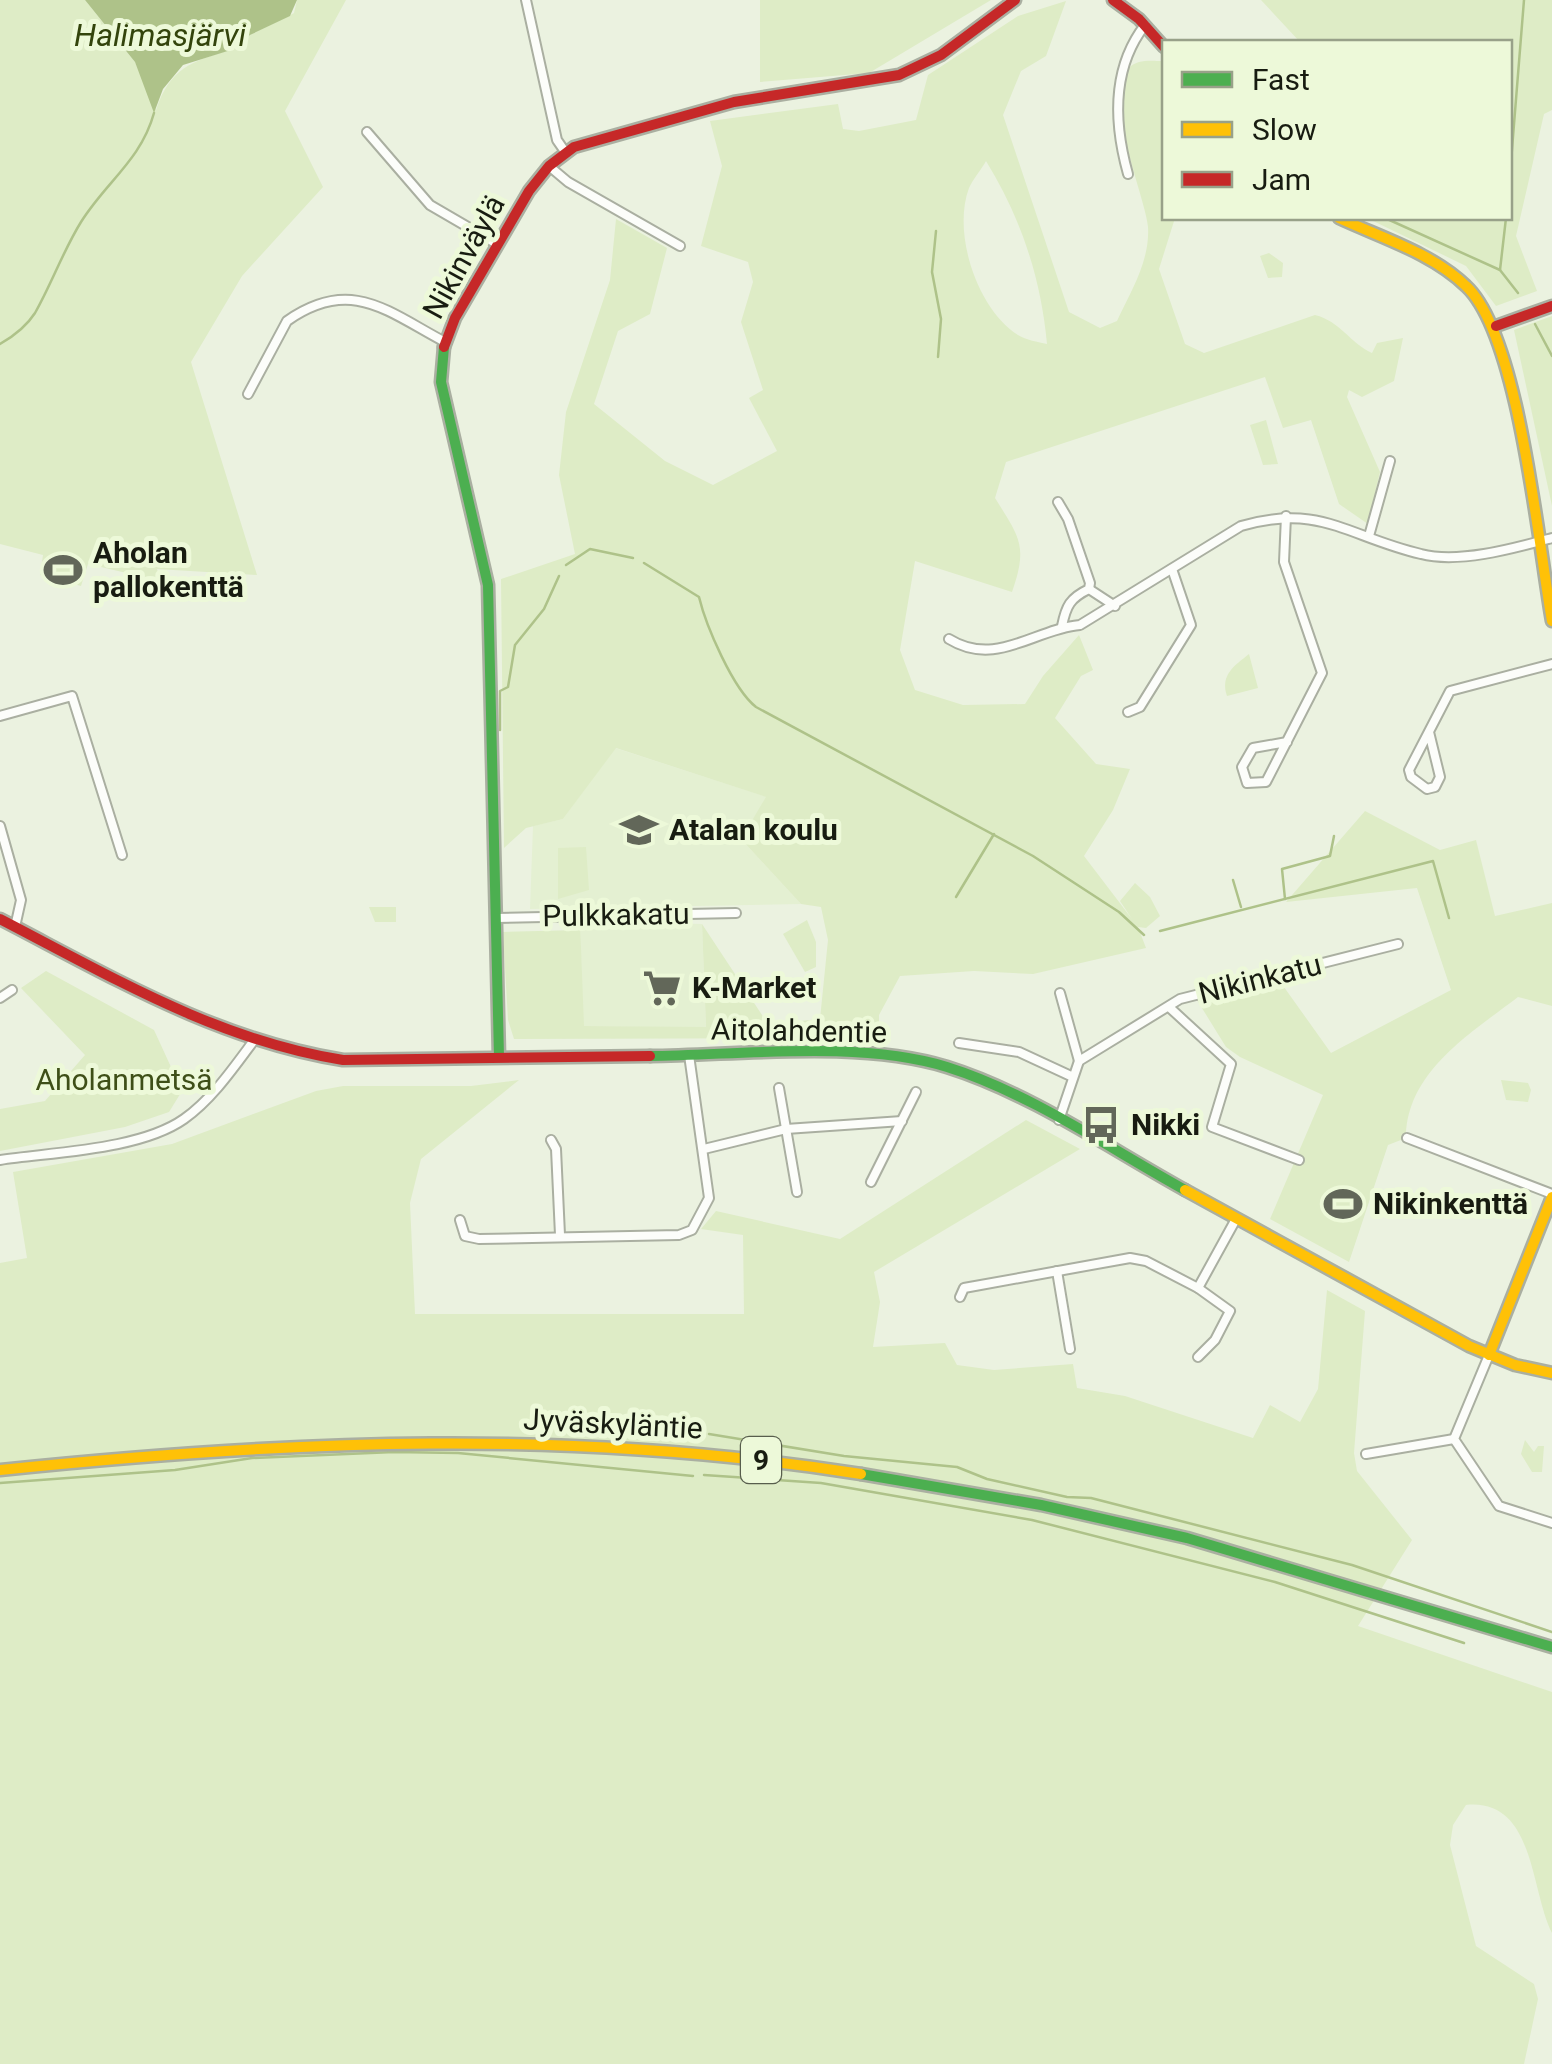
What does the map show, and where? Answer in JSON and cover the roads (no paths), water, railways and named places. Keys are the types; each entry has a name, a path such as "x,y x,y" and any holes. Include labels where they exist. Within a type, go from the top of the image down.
{"main road":[{"name":"Nikinväylä","path":"500,1057 488,586 443,401 445,342 497,244 549,166 566,153 598,136 734,102 899,75 942,55 1015,0"},
{"path":"1113,0 1145,25 1162,45"},
{"path":"1343,220 1442,265 1469,288 1496,326 1552,622"},
{"path":"1496,326 1552,306"},
{"name":"Aitolahdentie","path":"0,919 58,952 252,1043 289,1054 343,1060 844,1052 905,1057 984,1080 1488,1355 1552,1373"},
{"path":"1488,1355 1552,1196"},
{"name":"Jyväskyläntie","path":"0,1470 181,1451 381,1442 602,1446 778,1461 902,1478 1139,1526 1268,1561 1502,1635"},
{"name":"9","path":"1502,1635 1552,1647"},
{"name":"9","path":"1502,1635 1552,1657"}],"street":[{"path":"526,0 557,140 566,153"},
{"path":"1128,174 1118,136 1117,101 1128,55 1145,25"},
{"path":"367,132 430,205 497,244"},
{"path":"549,166 568,182 680,246"},
{"path":"248,394 287,321 327,305 364,298 445,342"},
{"path":"1370,536 1390,461"},
{"path":"1058,502 1068,518 1089,589 1115,606"},
{"path":"950,639 997,652 1062,626 1080,624 1240,526 1286,516 1310,517 1424,555 1454,556 1552,538"},
{"path":"1286,516 1284,562 1322,673 1287,742 1266,782 1247,783 1242,767 1252,748 1287,742"},
{"path":"1128,712 1140,707 1191,625 1172,569"},
{"path":"1062,626 1066,606 1089,589"},
{"path":"1429,732 1440,777 1435,787 1427,789 1411,777 1410,770 1429,732 1450,691 1552,664"},
{"path":"0,716 72,696 122,855"},
{"path":"0,826 21,900 15,927"},
{"name":"Pulkkakatu","path":"496,918 736,913"},
{"name":"Nikinkatu","path":"1079,1061 1180,998 1398,944"},
{"path":"0,998 12,990"},
{"path":"1058,1120 1079,1061 1060,993"},
{"path":"1169,1007 1231,1064 1212,1127 1299,1160"},
{"path":"0,1160 136,1139 168,1128 204,1103 252,1043"},
{"path":"959,1043 1019,1052 1073,1077"},
{"path":"460,1220 462,1232 471,1238 686,1234 708,1206 704,1149 689,1054"},
{"path":"779,1088 796,1192"},
{"path":"870,1182 916,1092"},
{"path":"704,1149 786,1129 902,1120"},
{"path":"1407,1138 1552,1196"},
{"path":"551,1140 556,1148 560,1236"},
{"path":"1198,1288 1236,1219"},
{"path":"960,1298 964,1288 1130,1258 1146,1261 1198,1288 1230,1311 1215,1340 1198,1357"},
{"path":"1056,1272 1070,1349"},
{"path":"1454,1439 1488,1355"},
{"path":"1366,1454 1454,1439"},
{"path":"1454,1439 1499,1506 1552,1523"}],"water":[{"name":"Halimasjärvi","path":"85,0 297,0 290,16 250,35 234,49 183,65 163,89 154,113 135,62"}],"waterway":[{"path":"1512,149 1524,0"},
{"path":"0,344 35,313 81,222 132,158 154,113"},
{"path":"1389,220 1500,270 1518,293"},
{"path":"1500,270 1506,220"},
{"path":"936,231 932,272 941,319 938,357"},
{"path":"1535,324 1552,356"},
{"path":"566,565 590,549 633,558"},
{"path":"644,563 699,597 721,656 756,707 1033,856 1119,912 1144,935"},
{"path":"500,730 500,691 508,687 515,645 544,609 559,576"},
{"path":"956,897 994,834"},
{"path":"1285,899 1282,869 1330,856 1334,836"},
{"path":"1160,931 1433,861 1449,918"},
{"path":"1233,880 1241,907"},
{"path":"709,1434 844,1456 957,1467 987,1479 1067,1497 1091,1498 1352,1565 1552,1632"},
{"path":"0,1483 175,1470 252,1458 394,1452 458,1453 693,1476"},
{"path":"704,1475 821,1483 1032,1520 1275,1582 1464,1643"}],"place":[{"name":"Aholan pallokenttä","path":"63,570"},
{"name":"Atalan koulu","path":"639,830"},
{"name":"K-Market","path":"662,988"},
{"name":"Nikki","path":"1101,1125"},
{"name":"Nikinkenttä","path":"1343,1204"}],"park label":[{"name":"Aholanmetsä","path":"124,1080"}]}
